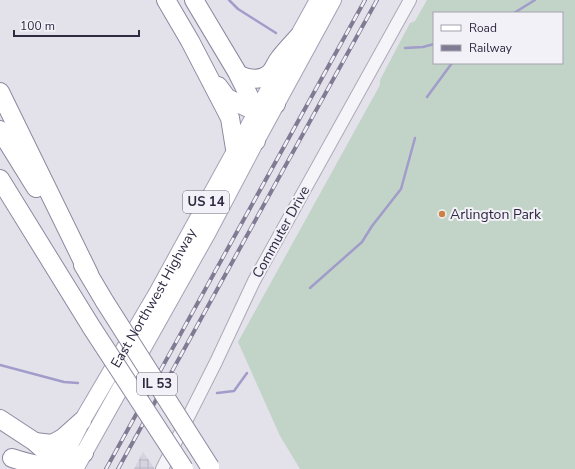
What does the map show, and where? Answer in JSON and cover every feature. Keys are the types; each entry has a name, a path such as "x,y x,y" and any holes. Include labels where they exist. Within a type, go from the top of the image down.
{"highway":[{"path":"166,0 200,59 230,118 236,149"},
{"path":"194,0 239,75 258,112 256,141"},
{"path":"239,75 254,79 264,77 271,72 278,60 298,37"},
{"path":"200,59 227,98 258,112 265,111 276,104"},
{"path":"0,92 89,274"},
{"name":"IL 53","path":"0,130 105,302 211,468"},
{"name":"IL 53","path":"0,179 92,328 184,469"},
{"path":"0,203 7,211 45,269 78,304"},
{"path":"0,419 35,442 64,468"},
{"path":"35,442 52,444 63,438 82,421"},
{"path":"12,459 37,467 64,468 84,453"}],"main road":[{"name":"East Northwest Highway","path":"64,468 82,421 157,293 258,112 318,0"},
{"name":"East Northwest Highway","path":"84,453 208,232 333,0"}],"street":[{"name":"Commuter Drive","path":"162,469 216,362 254,282 410,0"}],"shaded area":[{"path":"143,452 155,469 134,469"}],"green space":[{"name":"Arlington Park","path":"427,0 575,0 575,469 300,469 280,436 238,342 380,85 380,80 410,23 415,21"}],"waterway":[{"path":"229,0 238,9 276,33"},
{"path":"516,12 535,0"},
{"path":"405,48 423,47 433,44"},
{"path":"427,97 451,64"},
{"path":"310,288 362,242 372,226 401,189 415,138"},
{"path":"0,365 64,382 78,383"},
{"path":"217,393 234,391 247,373"}],"railway":[{"path":"106,469 365,0"},
{"path":"118,469 377,0"}],"place":[{"name":"Arlington Park","path":"442,214"}]}
